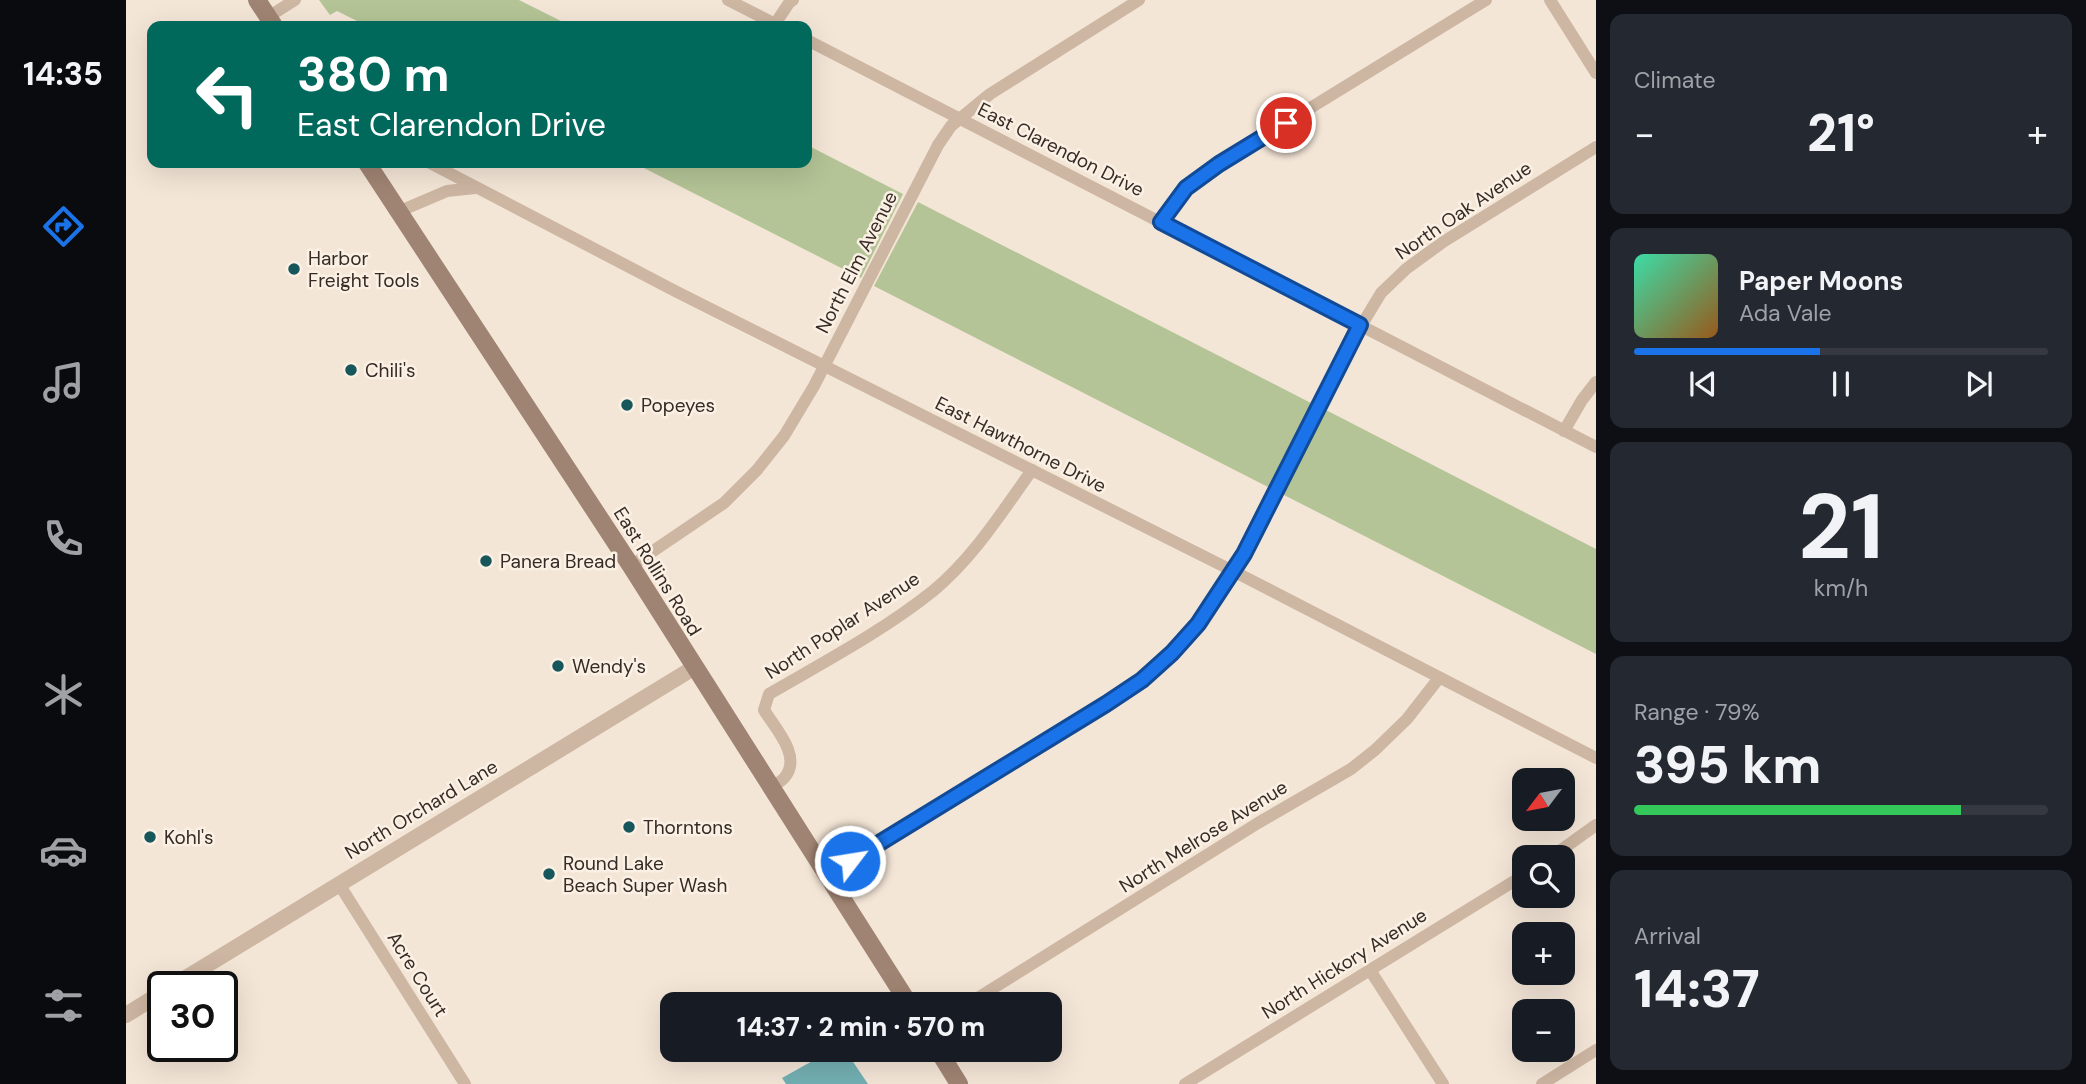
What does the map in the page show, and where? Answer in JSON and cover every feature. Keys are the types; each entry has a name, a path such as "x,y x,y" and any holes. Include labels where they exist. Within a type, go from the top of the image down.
{"main road":[{"path":"257,0 271,21"},
{"name":"East Rollins Road","path":"370,168 631,566 901,992"},
{"path":"945,1062 959,1084"}],"street":[{"path":"271,21 295,0"},
{"path":"728,0 769,21"},
{"path":"780,21 793,0"},
{"name":"North Elm Avenue","path":"631,566 724,503 757,470 784,436 824,366 938,145 951,126 990,94 1139,0"},
{"path":"1161,222 1186,188 1219,164 1486,0"},
{"path":"1550,0 1596,73"},
{"name":"East Clarendon Drive","path":"812,43 1596,447"},
{"name":"North Oak Avenue","path":"827,875 1094,712 1142,680 1172,653 1198,624 1244,554 1360,325 1381,293 1443,242 1596,146"},
{"name":"East Hawthorne Drive","path":"439,168 1596,758"},
{"path":"400,211 447,191 476,188"},
{"path":"1564,431 1596,382"},
{"name":"North Poplar Avenue","path":"771,788 786,777 791,764 789,750 764,709 769,694 882,626 934,590 973,551 1032,470"},
{"name":"North Orchard Lane","path":"197,971 695,667"},
{"name":"North Melrose Avenue","path":"987,992 1258,823 1351,769 1408,719 1439,678"},
{"path":"1568,845 1596,825"},
{"name":"North Hickory Avenue","path":"1185,1084 1512,882"},
{"name":"Acre Court","path":"339,884 465,1084"},
{"path":"1370,970 1443,1084"},
{"path":"126,1015 147,1002"},
{"path":"1542,1084 1596,1050"}],"green space":[{"path":"319,0 519,0 561,21 357,21 337,11 330,15"},
{"path":"812,148 903,194 861,278 644,168 812,168"},
{"path":"918,202 1311,403 1268,487 874,286"},
{"path":"1324,409 1596,549 1596,654 1282,494"}],"water":[{"path":"811,1062 853,1062 868,1084 786,1084 782,1078"}],"place":[{"name":"Harbor Freight Tools","path":"294,269"},
{"name":"Chili's","path":"351,370"},
{"name":"Popeyes","path":"627,405"},
{"name":"Panera Bread","path":"486,561"},
{"name":"Wendy's","path":"558,666"},
{"name":"Thorntons","path":"629,827"},
{"name":"Kohl's","path":"150,837"},
{"name":"Round Lake Beach Super Wash","path":"549,874"}],"route":[{"path":"850,861 1142,680 1172,653 1198,624 1244,554 1360,325 1161,222 1186,188 1219,164 1286,123"}]}
